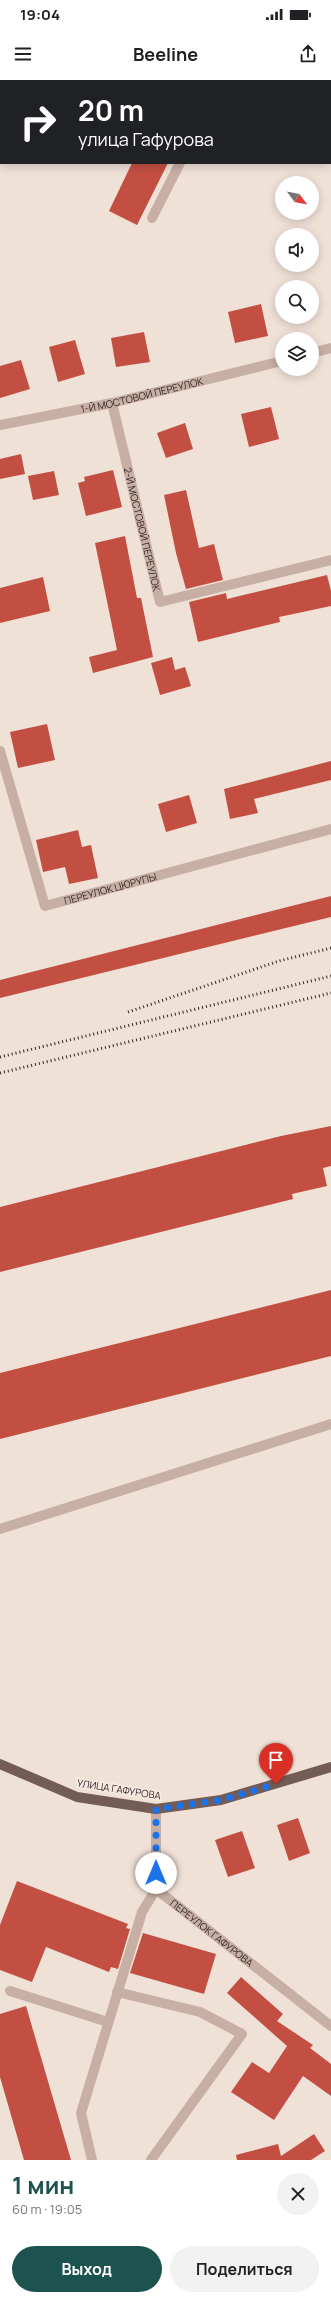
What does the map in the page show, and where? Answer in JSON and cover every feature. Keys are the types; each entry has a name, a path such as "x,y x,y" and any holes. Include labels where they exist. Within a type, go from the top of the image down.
{"main road":[{"name":"УЛИЦА ГАФУРОВА","path":"0,1764 77,1796 156,1809 221,1800 331,1767"}],"street":[{"path":"152,218 179,164"},
{"path":"319,351 331,348"},
{"name":"1-Й МОСТОВОЙ ПЕРЕУЛОК","path":"0,425 112,404 275,363"},
{"name":"2-Й МОСТОВОЙ ПЕРЕУЛОК","path":"112,404 160,602 331,560"},
{"name":"ПЕРЕУЛОК ЦЮРУПЫ","path":"0,751 45,906 331,829"},
{"path":"0,1529 331,1424"},
{"path":"92,2160 81,2113 142,1912 156,1889 156,1809"},
{"name":"ПЕРЕУЛОК ГАФУРОВА","path":"156,1889 331,2026"},
{"path":"10,1991 108,2022"},
{"path":"117,1992 200,2012 242,2034 151,2160"}],"building":[{"path":"132,164 168,164 137,225 109,211"},
{"path":"261,304 268,336 235,343 228,312"},
{"path":"144,332 150,362 116,367 111,338"},
{"path":"75,340 85,374 58,382 49,347"},
{"path":"21,360 30,389 0,398 0,366"},
{"path":"271,407 279,439 249,447 241,414"},
{"path":"185,423 193,449 166,458 157,433"},
{"path":"21,454 25,474 0,479 0,459"},
{"path":"113,470 122,507 86,516 78,483 85,481 84,477"},
{"path":"54,471 59,495 33,500 28,476"},
{"path":"186,490 199,548 214,544 223,580 186,589 176,553 164,495"},
{"path":"125,536 137,598 141,598 153,657 93,673 89,657 117,650 95,543"},
{"path":"327,575 331,591 331,606 279,617 280,622 198,642 189,602 226,593 227,599"},
{"path":"43,577 50,611 0,623 0,588"},
{"path":"172,657 175,670 185,667 191,686 160,695 151,663"},
{"path":"47,724 55,760 18,768 10,732"},
{"path":"331,761 331,780 254,799 258,813 230,819 224,789"},
{"path":"189,795 197,823 166,832 158,804"},
{"path":"78,830 82,847 91,845 98,878 69,884 65,867 43,872 36,840"},
{"path":"331,896 331,917 0,998 0,980"},
{"path":"331,1126 331,1166 323,1168 327,1186 292,1194 293,1199 0,1272 0,1207 281,1136"},
{"path":"331,1290 331,1356 0,1439 0,1373"},
{"path":"298,1818 310,1853 289,1861 277,1825"},
{"path":"242,1831 255,1868 228,1877 215,1840"},
{"path":"17,1881 128,1924 126,1928 130,1929 118,1969 111,1967 109,1972 46,1947 32,1982 0,1970 0,1925"},
{"path":"143,1933 216,1954 204,1994 130,1973"},
{"path":"241,1977 283,2014 277,2021 313,2045 310,2048 331,2064 331,2096 303,2076 274,2120 231,2092 252,2062 269,2073 287,2046 227,1993"},
{"path":"26,2006 71,2160 24,2160 0,2077 0,2014"},
{"path":"314,2134 325,2151 311,2160 237,2160 236,2155 278,2144 281,2156"}],"railway":[{"path":"128,1012 279,961 331,948"},
{"path":"0,1057 331,976"},
{"path":"0,1073 331,993"}],"route":[{"path":"156,1873 156,1809 221,1800 276,1784"}]}
